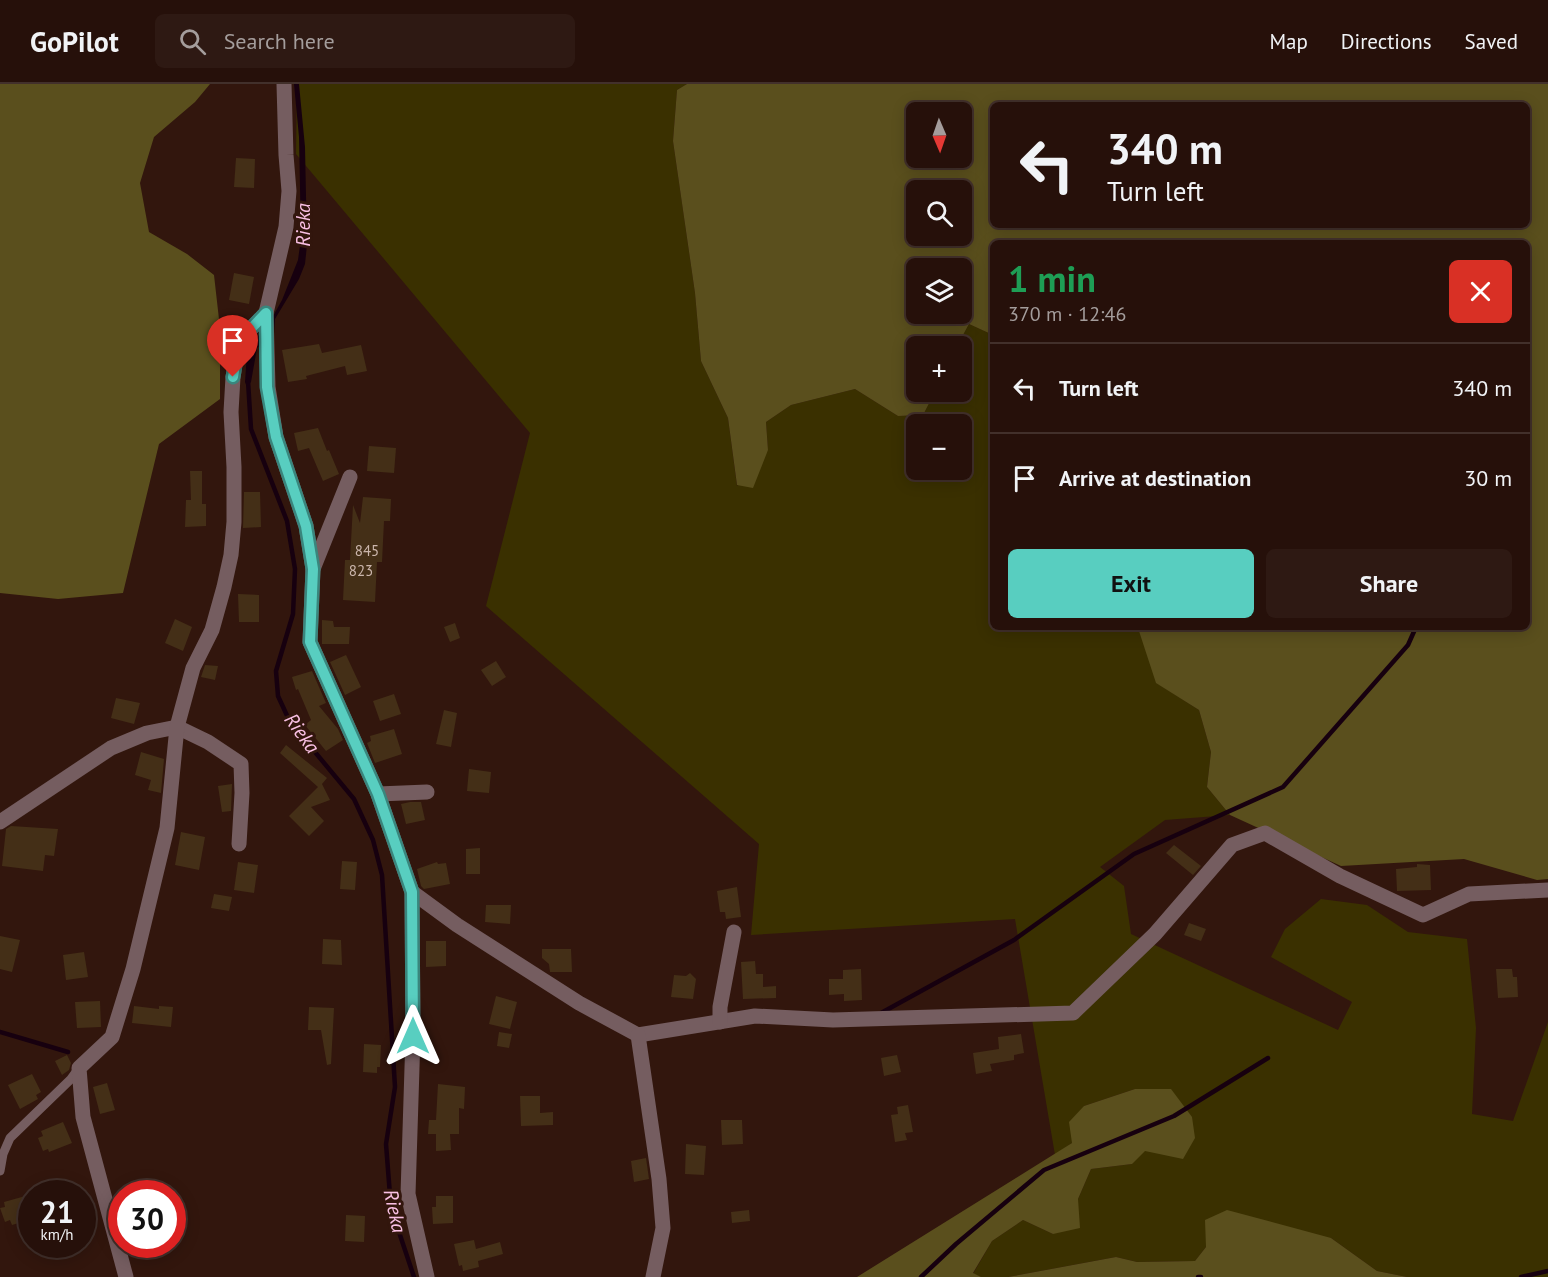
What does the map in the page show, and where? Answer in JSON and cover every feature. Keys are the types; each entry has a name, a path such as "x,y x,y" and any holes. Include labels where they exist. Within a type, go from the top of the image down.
{"street":[{"path":"284,84 289,191 286,227 266,315 267,387 276,437 306,526 313,569 310,642 378,794 412,892 413,1036 408,1194 427,1277"},
{"path":"126,1277 83,1118 79,1068 112,1037 133,969 167,828 177,727 193,668 212,630 231,555 234,522 234,467 231,412 233,377 239,341 266,315"},
{"path":"313,569 350,477"},
{"path":"0,822 111,748 147,734 177,727 208,742 241,764 242,793 238,844"},
{"path":"378,794 427,792"},
{"path":"412,892 457,925 579,1003 638,1035 755,1016 833,1020 1073,1013 1155,934 1232,845 1265,833 1340,876 1423,915 1469,894 1548,890"},
{"path":"720,1022 720,1006 735,932"},
{"path":"638,1035 659,1179 663,1228 653,1277"}],"lane":[{"path":"0,1171 3,1154 10,1138 71,1079 79,1068"}],"shaded area":[{"path":"0,84 210,84 195,102 154,137 140,183 149,232 187,254 214,275 220,328 220,399 159,444 123,593 58,599 0,593"},
{"path":"297,84 687,84 677,90 673,141 695,293 701,361 728,418 737,486 768,450 766,422 791,405 855,389 898,416 906,416 906,480 972,480 972,414 924,414 930,402 972,402 972,336 962,336 969,324 990,334 990,630 1140,630 1157,683 1199,710 1211,752 1207,787 1230,815 1165,820 1100,867 1124,886 1131,934 1338,1030 1352,1002 1271,957 1285,929 1321,899 1367,905 1408,932 1467,939 1476,1028 1472,1114 1513,1121 1548,1022 1548,1277 1407,1277 1377,1271 1331,1238 1206,1247 1195,1261 1137,1262 1116,1257 1008,1277 981,1277 973,1274 992,1241 1023,1220 1053,1234 1078,1199 1091,1169 1132,1164 1171,1089 1135,1089 1084,1106 1072,1143 1055,1155 1015,919 751,935 759,844 486,606 530,433 296,154"},
{"path":"687,84 1548,84 1548,879 1537,880 1464,859 1341,866 1230,815 1207,787 1211,752 1199,710 1156,683 1139,630 1530,630 1530,240 990,240 990,334 969,324 962,336 906,336 906,402 930,402 924,414 898,416 855,389 791,405 766,422 768,450 753,488 737,485 728,418 701,361 695,293 673,141 677,90"},
{"path":"1135,1089 1171,1089 1192,1117 1195,1138 1183,1159 1145,1151 1132,1164 1091,1169 1078,1199 1080,1228 1053,1234 1023,1220 992,1241 973,1273 981,1277 857,1277 1072,1143 1069,1122 1084,1106"},
{"path":"1227,1210 1331,1238 1377,1271 1407,1277 1008,1277 1116,1257 1137,1262 1195,1261 1206,1247 1205,1220"}],"water":[{"name":"Rieka","path":"294,84 299,84 305,147 307,245 305,264 299,279 275,319 274,333 257,348 251,382 247,387 245,382 247,353 267,327 282,300 298,260 301,238 299,137"}],"building":[{"path":"236,158 255,159 254,188 234,187"},
{"path":"234,273 254,277 249,304 229,300"},
{"path":"319,344 322,353 361,345 367,371 347,375 345,366 306,376 307,379 288,382 282,350"},
{"path":"318,428 339,474 323,481 309,448 298,451 294,433"},
{"path":"369,446 396,448 394,473 367,471"},
{"path":"190,471 202,471 202,504 206,504 206,526 185,527 186,500 191,500"},
{"path":"244,492 260,492 261,527 243,528"},
{"path":"363,497 391,499 390,521 384,521 382,562 377,562 375,602 343,600 345,560 350,560 353,505 360,523"},
{"path":"238,594 259,595 259,622 239,622"},
{"path":"175,619 192,627 183,651 165,643"},
{"path":"322,620 333,621 334,627 350,627 349,644 322,644"},
{"path":"455,623 460,638 450,642 444,627"},
{"path":"346,655 361,687 345,695 330,662"},
{"path":"496,661 506,677 492,686 481,670"},
{"path":"205,665 218,666 215,680 201,677"},
{"path":"312,671 326,703 319,706 338,729 343,740 326,751 305,725 311,720 292,677"},
{"path":"394,694 401,714 380,721 373,701"},
{"path":"116,698 140,703 134,724 111,718"},
{"path":"444,710 457,713 451,747 436,744"},
{"path":"394,729 402,754 375,763 367,743 371,741 370,736"},
{"path":"286,745 327,778 322,784 330,800 311,807 324,821 309,836 289,816 318,787 280,753"},
{"path":"141,752 164,759 161,793 148,790 151,780 135,775"},
{"path":"469,769 491,772 489,793 467,791"},
{"path":"232,784 231,811 222,812 218,786"},
{"path":"421,802 425,820 406,824 401,804"},
{"path":"11,826 58,829 54,856 45,855 43,871 2,866 6,829"},
{"path":"181,832 205,837 199,870 175,865"},
{"path":"1174,845 1201,866 1193,875 1166,853"},
{"path":"480,848 480,874 466,874 466,849"},
{"path":"342,861 357,862 355,890 340,889"},
{"path":"238,862 258,865 254,893 234,890"},
{"path":"437,862 438,864 446,863 450,884 424,889 421,886 417,869"},
{"path":"1417,864 1430,865 1431,890 1397,891 1396,869 1417,867"},
{"path":"737,887 741,917 726,919 725,912 720,912 717,891"},
{"path":"214,894 232,897 229,911 211,908"},
{"path":"486,905 511,905 510,924 485,922"},
{"path":"1189,923 1206,929 1201,941 1184,935"},
{"path":"0,936 20,940 12,972 0,969"},
{"path":"323,939 341,940 342,965 322,964"},
{"path":"426,941 446,941 446,966 426,967"},
{"path":"542,949 571,949 572,972 550,972 549,964 542,958"},
{"path":"84,952 88,977 66,980 63,955"},
{"path":"755,961 756,974 763,974 763,987 776,986 776,998 743,999 741,962"},
{"path":"861,969 862,1000 844,1001 844,994 829,995 829,979 843,979 843,970"},
{"path":"1496,969 1512,969 1513,977 1517,977 1518,997 1498,998"},
{"path":"690,973 696,979 693,999 671,997 674,975 686,976"},
{"path":"496,996 517,1002 510,1029 489,1024"},
{"path":"100,1001 101,1027 77,1028 75,1002"},
{"path":"134,1006 159,1009 159,1006 173,1007 171,1027 132,1023"},
{"path":"309,1007 334,1008 331,1064 327,1065 321,1030 308,1030"},
{"path":"499,1032 512,1034 509,1048 497,1046"},
{"path":"1021,1034 1024,1053 1014,1055 1014,1060 990,1064 992,1071 976,1074 973,1053 999,1049 998,1037"},
{"path":"364,1044 381,1045 380,1067 377,1067 377,1073 363,1072"},
{"path":"67,1055 71,1063 69,1070 62,1075 55,1061"},
{"path":"897,1055 901,1072 884,1076 881,1058"},
{"path":"32,1074 41,1092 36,1095 38,1099 20,1109 8,1085"},
{"path":"107,1083 115,1110 100,1114 93,1087"},
{"path":"438,1084 465,1087 464,1109 459,1108 459,1134 450,1134 451,1150 436,1151 436,1134 428,1134 429,1120 436,1120"},
{"path":"520,1096 540,1096 540,1113 553,1112 553,1125 521,1126"},
{"path":"908,1105 913,1132 905,1133 907,1140 895,1142 891,1115 898,1114 897,1107"},
{"path":"721,1120 742,1120 743,1144 722,1145"},
{"path":"63,1122 72,1143 49,1152 48,1149 43,1151 38,1138 43,1136 41,1131"},
{"path":"686,1144 706,1146 704,1175 685,1174"},
{"path":"646,1158 649,1179 634,1182 631,1161"},
{"path":"436,1196 453,1196 453,1223 433,1224 432,1207 436,1207"},
{"path":"18,1198 18,1223 12,1225 10,1220 5,1222 0,1208 5,1207 4,1202"},
{"path":"749,1210 750,1221 732,1223 731,1212"},
{"path":"346,1215 365,1216 364,1242 345,1241"},
{"path":"474,1240 476,1249 500,1242 503,1254 478,1261 479,1267 463,1271 462,1265 459,1266 454,1244"}],"waterway":[{"name":"Rieka","path":"248,381 251,429 287,521 295,569 293,614 276,671 278,696 290,722 354,799 373,840 382,875 395,1087 386,1144 391,1208 414,1277"},
{"path":"881,1013 1014,940 1134,854 1283,787 1408,645 1415,630"},
{"path":"0,1032 68,1052"},
{"path":"921,1277 956,1244 1044,1170 1174,1116 1268,1058"},
{"path":"1521,1277 1548,1271"}],"route":[{"path":"233,377 239,341 266,313 267,387 276,437 306,526 313,569 310,642 378,794 412,892 413,1036"}]}
